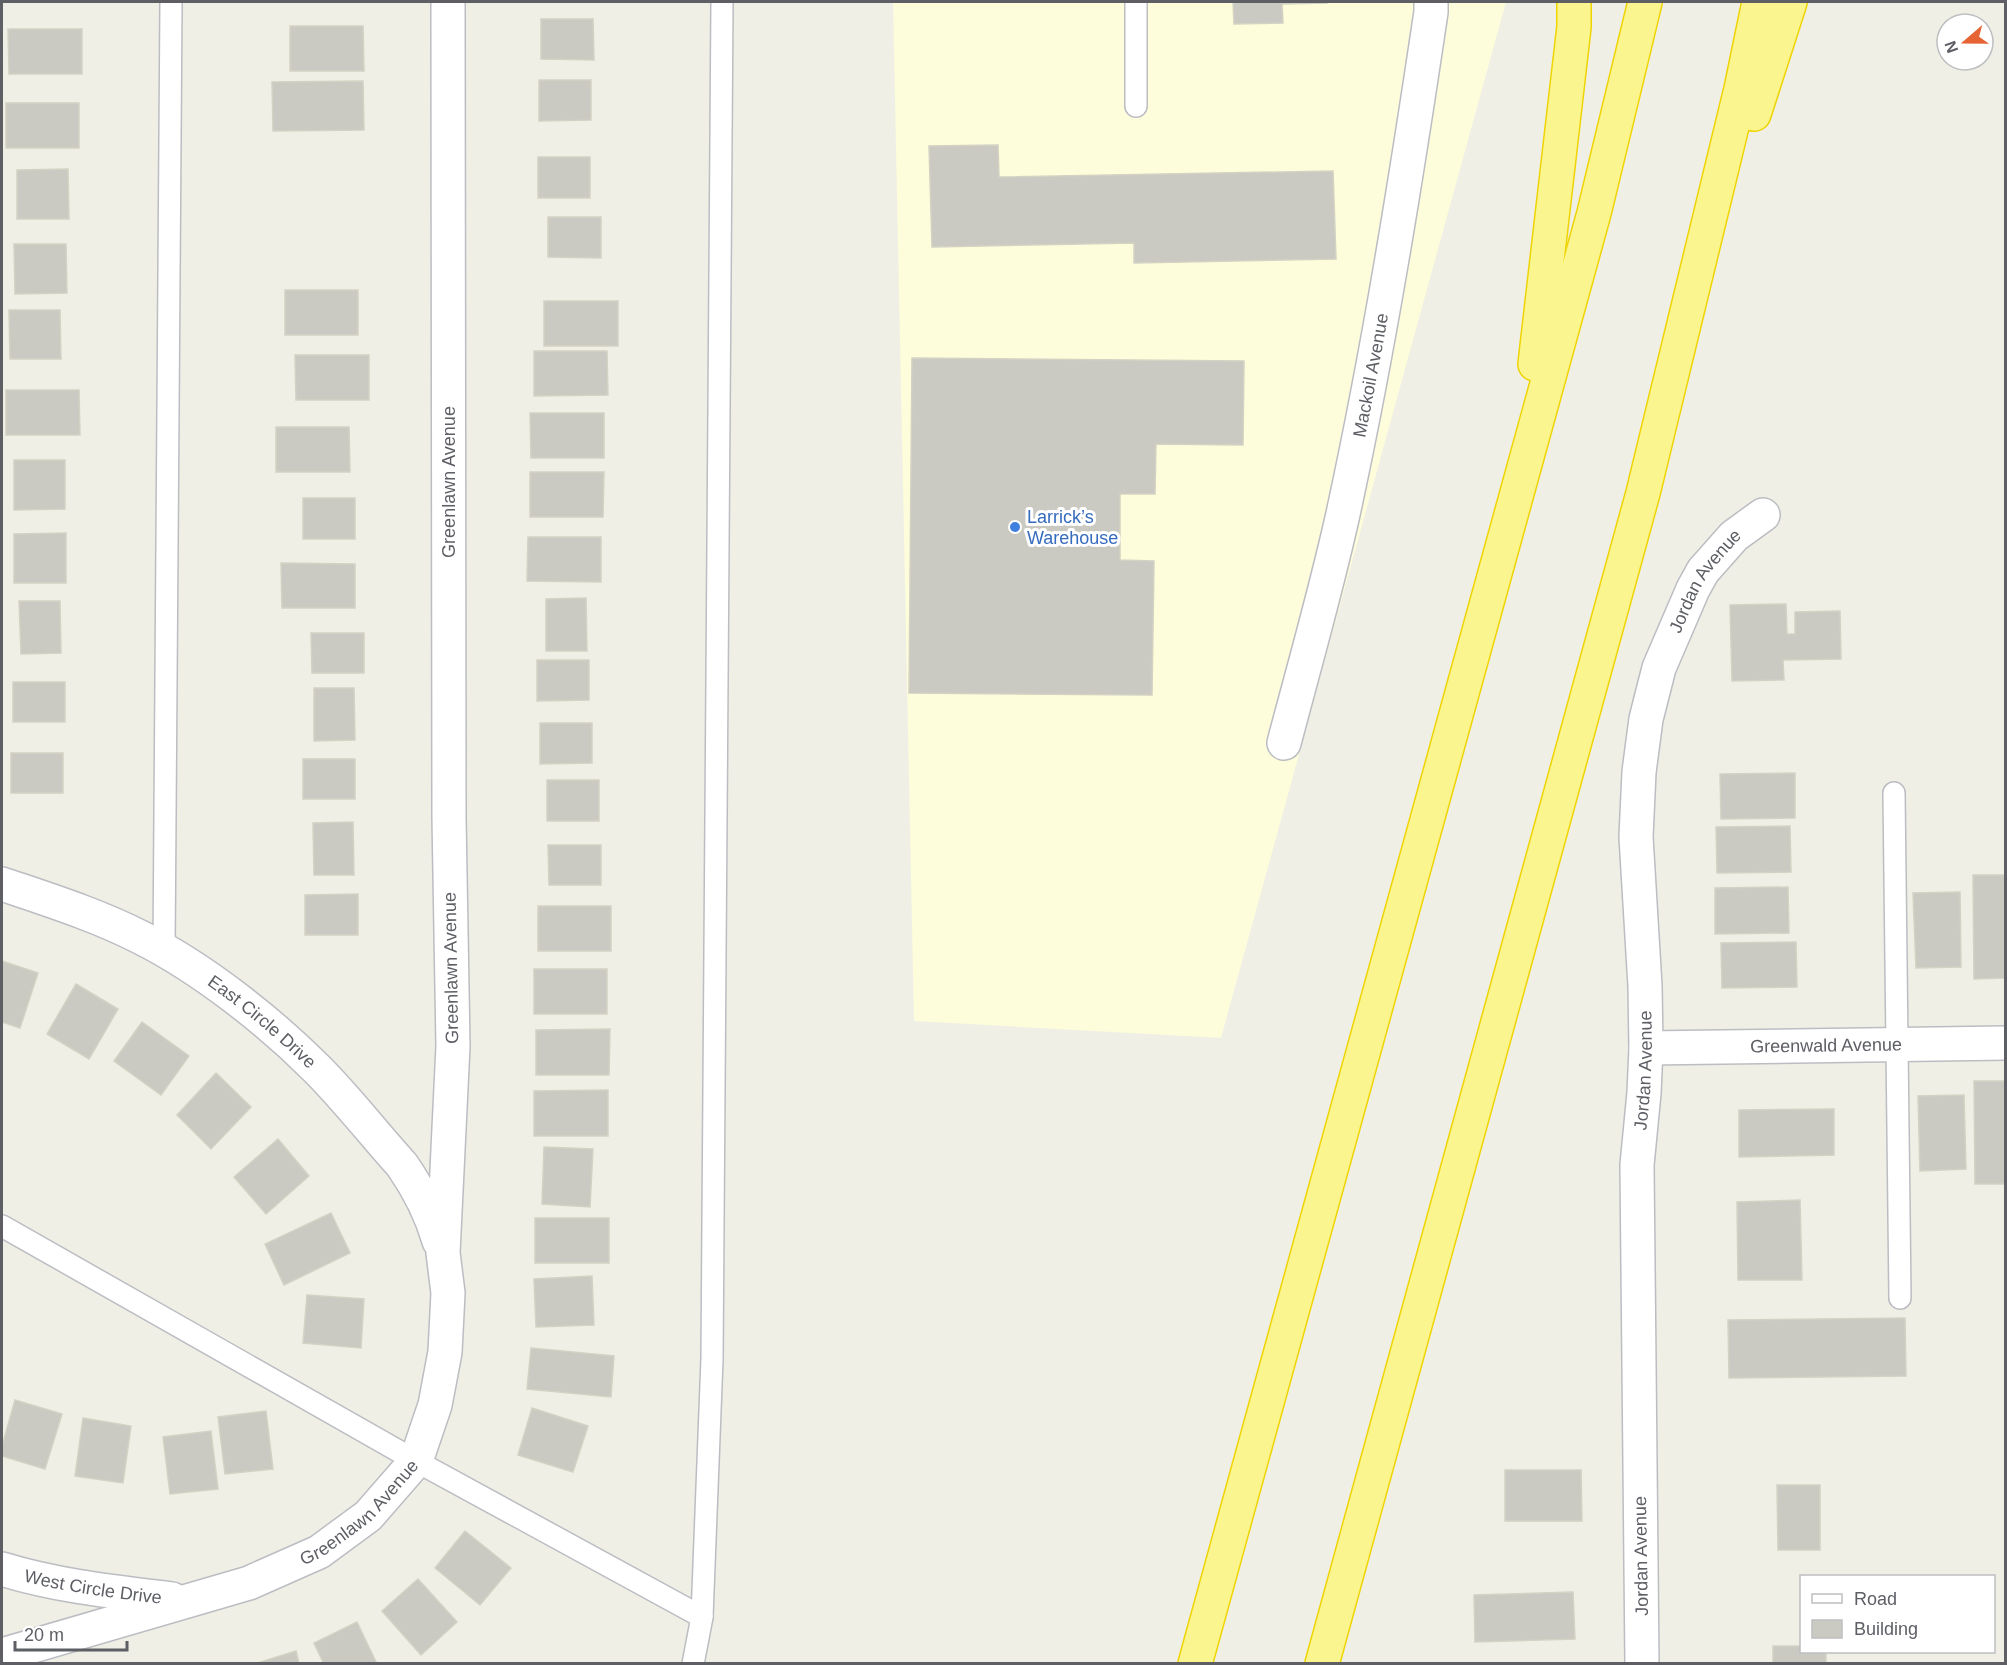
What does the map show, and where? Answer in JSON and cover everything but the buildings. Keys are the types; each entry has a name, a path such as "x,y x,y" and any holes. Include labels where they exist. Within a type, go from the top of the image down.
{"highway":[{"path":"1524,466 1574,27 1574,2"},
{"path":"1195,1664 1594,213 1645,2"},
{"path":"1322,1664 1637,515 1741,89 1759,2"},
{"path":"1673,367 1790,2"}],"street":[{"name":"Greenlawn Avenue","path":"2,1655 249,1583 319,1552 368,1516 416,1461 435,1405 445,1352 448,1293 443,1253 453,1046 449,817 448,2"},
{"name":"Mackoil Avenue","path":"1284,743 1342,516 1367,396 1414,129 1431,2"},
{"name":"Jordan Avenue","path":"1642,1664 1636,1165 1644,1093 1646,1048 1645,986 1636,837 1639,772 1646,719 1659,668 1693,589 1703,571 1734,536 1762,515"},
{"name":"East Circle Drive","path":"2,884 69,906 143,938 203,975 262,1019 317,1069 402,1164 432,1216 443,1253"},
{"name":"Greenwald Avenue","path":"1646,1048 2006,1043"},
{"name":"West Circle Drive","path":"2,1569 100,1591 186,1600"}],"lane":[{"path":"164,951 171,2"},
{"path":"693,1664 702,1617 712,1359 723,130 722,2"},
{"path":"1136,2 1136,106"},
{"path":"1894,793 1900,1298"},
{"path":"2,1226 416,1461 702,1617"}],"shaded area":[{"path":"893,2 1506,2 1221,1038 914,1021"}],"place":[{"name":"Larrick’s Warehouse","path":"1015,527"}]}
